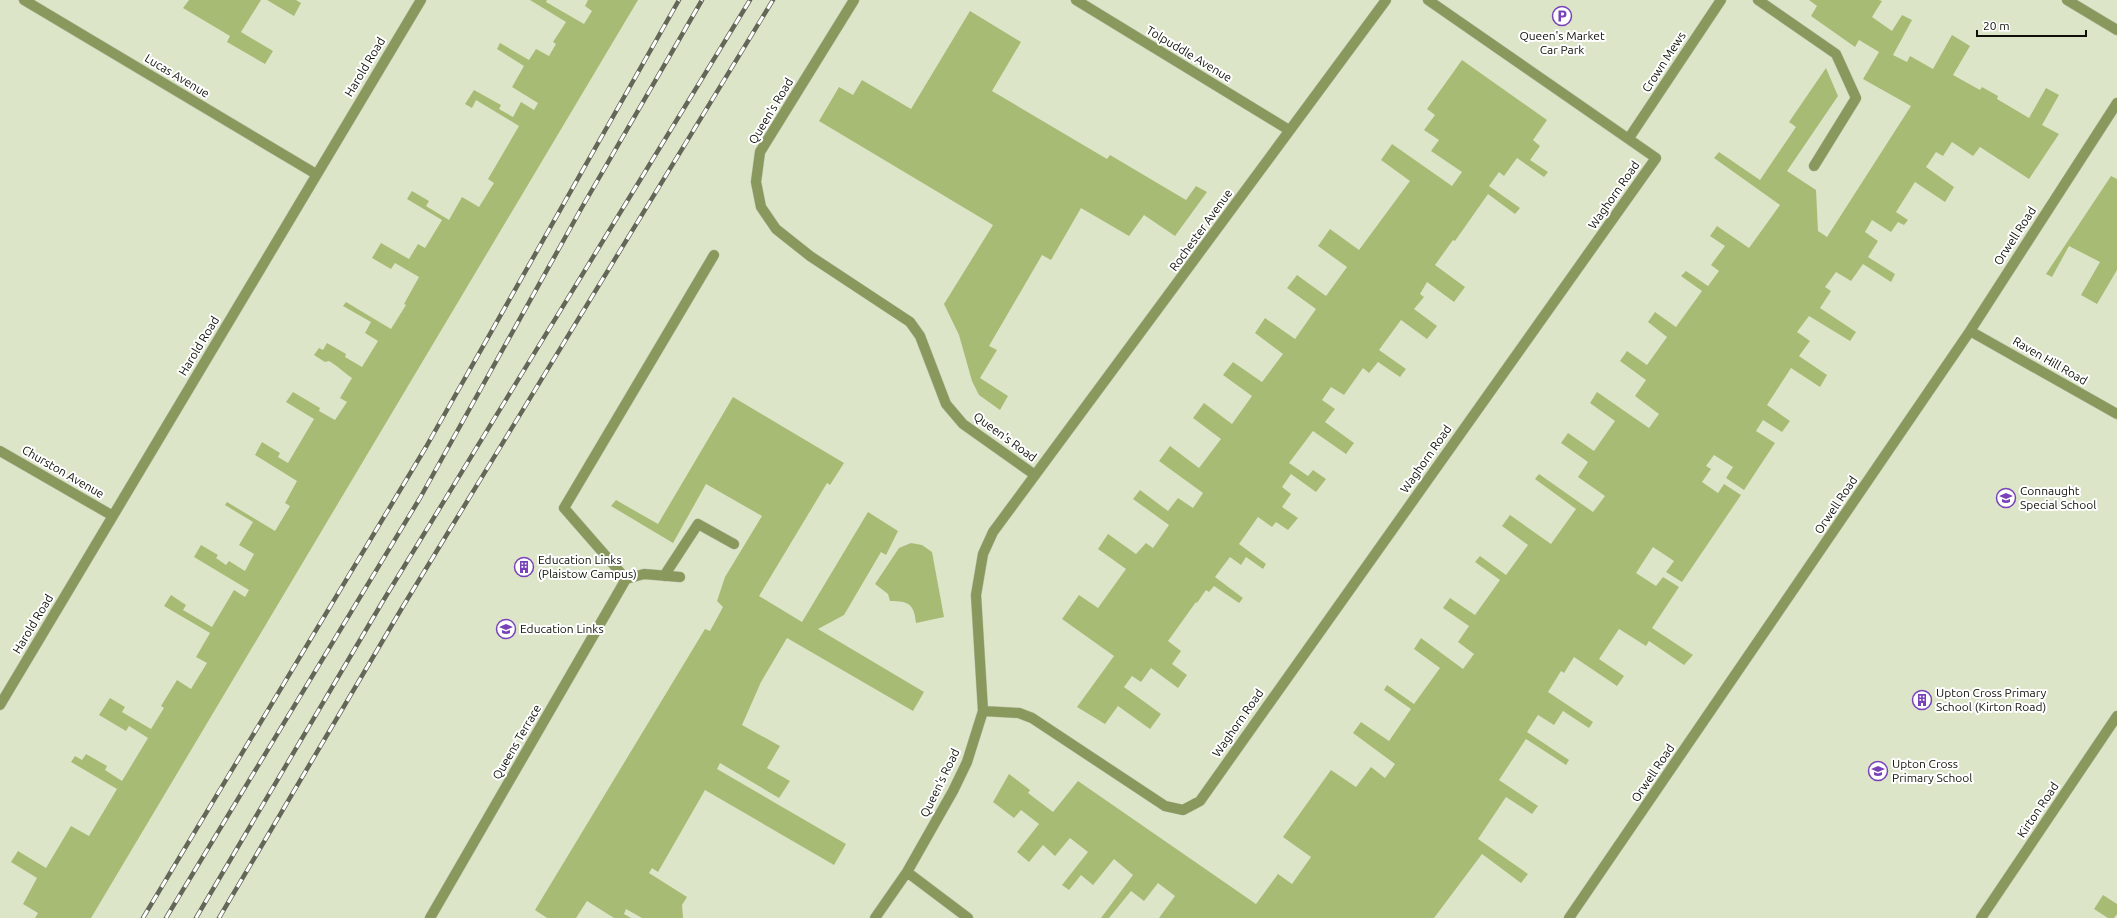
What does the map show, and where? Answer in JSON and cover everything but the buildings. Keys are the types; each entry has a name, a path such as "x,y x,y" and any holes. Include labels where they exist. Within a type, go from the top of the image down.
{"street":[{"name":"Lucas Avenue","path":"24,0 316,174"},
{"name":"Harold Road","path":"0,705 421,0"},
{"name":"Queen's Road","path":"854,0 760,152 756,182 761,207 776,229 810,256 910,322 920,336 946,404 963,424 1035,475 993,532 983,554 978,575 976,595 983,711 961,773 907,872 875,918"},
{"name":"Tolpuddle Avenue","path":"1076,0 1289,130"},
{"name":"Rochester Avenue","path":"1035,475 1163,305 1289,130 1386,0"},
{"name":"Waghorn Road","path":"983,711 1019,713 1032,718 1165,806 1183,810 1200,801 1656,158 1428,0"},
{"name":"Crown Mews","path":"1629,138 1721,0"},
{"path":"1758,0 1836,54 1856,98 1814,166"},
{"path":"2067,0 2117,30"},
{"name":"Orwell Road","path":"1569,918 1970,331 2117,103"},
{"path":"680,577 644,574 626,579 564,508 714,255"},
{"name":"Raven Hill Road","path":"1970,331 2117,414"},
{"name":"Churston Avenue","path":"0,451 113,516"},
{"path":"664,576 698,524 734,544"},
{"name":"Queens Terrace","path":"430,918 626,579"},
{"name":"Kirton Road","path":"1981,918 2117,716"},
{"path":"907,872 968,918"}],"green space":[{"path":"189,0 261,0 241,32 273,51 265,64 227,42 230,36 183,8"},
{"path":"267,0 296,0 301,3 294,16"},
{"path":"530,0 547,0 546,2 584,24 592,11 585,6 588,0 638,0 91,918 35,918 38,913 23,904 37,878 11,862 18,851 46,868 71,826 89,836 117,789 71,762 75,756 82,760 86,754 107,766 105,770 122,781 148,738 129,726 126,731 99,715 110,698 125,707 122,712 151,729 164,708 161,706 177,680 191,689 207,663 196,657 210,633 164,606 171,595 186,605 183,610 212,627 234,590 245,597 249,590 194,557 201,545 218,555 216,558 226,565 229,561 245,571 254,554 239,545 253,522 225,505 227,502 275,531 290,506 285,503 297,481 255,455 262,442 280,453 278,457 288,463 314,419 286,402 293,392 320,408 319,411 335,420 347,402 340,398 352,378 329,361 325,362 314,355 319,348 323,350 327,343 346,354 345,357 362,367 378,341 365,333 371,322 343,306 346,302 391,329 406,305 404,304 419,277 395,263 391,269 372,258 381,243 409,259 418,244 425,248 442,220 407,199 412,191 429,201 426,206 449,220 462,197 479,207 494,183 488,179 519,126 476,100 472,108 465,104 474,90 501,105 499,109 513,117 521,102 534,110 538,103 512,87 524,66 497,49 500,43 529,60 536,49 549,56 556,44 553,42 566,22"},
{"path":"1809,0 1882,1 1872,17 1892,31 1902,15 1912,20 1893,55 1907,62 1910,56 1933,69 1952,35 1970,46 1953,75 1980,90 1982,87 1998,96 1997,99 2029,118 2046,88 2059,95 2042,125 2059,134 2029,179 1980,147 1973,156 1952,142 1943,156 1936,152 1926,167 1954,187 1945,202 1915,182 1896,212 1908,220 1904,225 1898,222 1891,232 1872,220 1865,232 1878,241 1868,257 1895,274 1891,282 1863,264 1851,281 1836,272 1825,287 1831,291 1820,308 1856,332 1850,341 1809,316 1797,332 1810,341 1799,356 1827,375 1820,387 1791,368 1767,405 1790,421 1782,432 1763,420 1756,431 1775,443 1744,490 1726,478 1733,467 1714,455 1706,466 1711,469 1702,482 1718,493 1724,484 1741,495 1682,582 1666,572 1674,561 1653,547 1636,573 1656,586 1663,577 1679,587 1652,628 1693,655 1684,665 1649,641 1646,646 1619,629 1599,659 1624,676 1617,686 1574,657 1564,673 1561,671 1548,692 1593,722 1589,728 1563,711 1554,725 1538,715 1527,732 1569,760 1566,765 1526,739 1499,780 1538,806 1532,814 1506,797 1478,839 1528,874 1521,883 1482,854 1434,918 1159,918 1175,896 1158,883 1144,901 1131,891 1109,918 1101,918 1133,875 1114,859 1093,885 1081,875 1069,890 1062,885 1088,852 1070,838 1055,856 1043,845 1029,862 1017,852 1039,824 1021,810 1014,818 993,802 1009,774 1030,790 1028,793 1053,812 1078,781 1256,904 1278,874 1292,884 1311,857 1283,837 1331,770 1356,787 1371,767 1385,778 1395,764 1353,733 1361,722 1389,741 1411,709 1384,690 1387,685 1414,704 1440,668 1414,649 1421,638 1463,669 1474,654 1458,642 1469,626 1443,608 1450,598 1475,615 1500,580 1475,562 1480,556 1506,575 1528,545 1502,526 1510,515 1551,544 1576,509 1535,479 1539,474 1593,512 1605,496 1578,477 1588,462 1561,443 1568,433 1594,451 1615,421 1590,403 1597,392 1649,428 1659,414 1635,396 1646,380 1620,361 1627,351 1647,365 1667,337 1648,322 1655,312 1676,327 1702,291 1681,276 1686,271 1708,286 1719,271 1711,265 1725,246 1710,236 1717,226 1749,248 1780,205 1714,158 1719,152 1760,180 1796,127 1789,122 1826,68 1838,96 1787,171 1816,190 1818,231 1827,237 1911,106 1863,79 1879,52 1859,40 1855,47 1811,16 1817,6"},
{"path":"970,11 1021,42 992,91 1107,159 1110,155 1186,200 1196,186 1207,192 1175,236 1144,215 1129,236 1081,208 1051,260 1042,255 989,346 997,350 980,378 1008,396 1000,410 979,395 972,381 959,335 944,304 993,225 819,121 839,87 853,95 862,80 911,109"},
{"path":"1462,60 1547,120 1533,140 1540,146 1530,160 1548,172 1544,177 1517,158 1504,176 1499,172 1489,186 1520,208 1515,214 1488,194 1455,241 1453,240 1435,265 1465,287 1454,302 1427,282 1420,294 1424,297 1414,309 1437,326 1427,339 1401,320 1379,350 1406,369 1400,377 1378,362 1369,373 1363,368 1344,395 1331,387 1322,400 1335,409 1325,422 1354,443 1346,454 1313,431 1289,463 1308,476 1313,470 1326,479 1316,492 1291,474 1282,487 1291,494 1282,507 1298,518 1288,530 1276,522 1272,527 1258,517 1239,544 1266,564 1263,569 1246,557 1241,565 1230,557 1215,577 1243,598 1239,603 1214,586 1209,592 1206,590 1168,641 1181,651 1172,664 1187,675 1178,688 1151,668 1141,682 1132,676 1124,687 1161,714 1150,729 1118,706 1105,724 1077,707 1114,656 1062,619 1079,595 1098,608 1126,569 1098,549 1108,534 1136,554 1146,543 1153,548 1169,525 1133,499 1140,490 1168,511 1178,498 1193,508 1203,493 1159,461 1170,446 1199,468 1221,439 1193,418 1204,403 1232,424 1252,396 1223,375 1233,362 1262,382 1283,354 1255,333 1265,318 1295,339 1316,309 1287,288 1297,275 1326,296 1347,267 1318,246 1330,229 1359,250 1410,181 1381,160 1392,144 1452,186 1462,172 1431,151 1439,140 1424,130 1435,115 1427,109"},
{"path":"2111,176 2117,179 2117,270 2097,304 2081,295 2100,262 2069,246 2052,277 2046,274"},
{"path":"733,397 844,463 830,485 827,483 759,596 802,622 868,512 898,531 886,555 881,552 844,615 818,629 924,692 913,711 787,638 761,682 742,725 780,746 767,768 790,781 779,798 720,763 717,769 846,844 834,865 705,790 658,872 652,868 649,873 687,897 682,905 683,918 642,918 626,909 624,914 631,918 614,918 587,901 576,918 547,918 535,910 705,629 710,631 723,607 717,601 725,577 762,516 706,484 673,543 611,506 616,500 658,524"},
{"path":"911,543 922,545 932,552 944,617 916,623 914,612 909,605 902,602 890,601 888,594 875,584 899,548"},
{"path":"2103,895 2117,904 2117,914 2114,918 2108,918 2094,909"}],"railway":[{"path":"143,918 426,447 679,0"},
{"path":"166,918 420,498 581,209 702,0"},
{"path":"196,918 383,601 750,0"},
{"path":"219,918 402,608 773,0"}],"place":[{"name":"Queen's Market Car Park","path":"1562,16"},
{"name":"Connaught Special School","path":"2006,498"},
{"name":"Education Links (Plaistow Campus)","path":"524,567"},
{"name":"Education Links","path":"506,629"},
{"name":"Upton Cross Primary School (Kirton Road)","path":"1922,700"},
{"name":"Upton Cross Primary School","path":"1878,771"}]}
